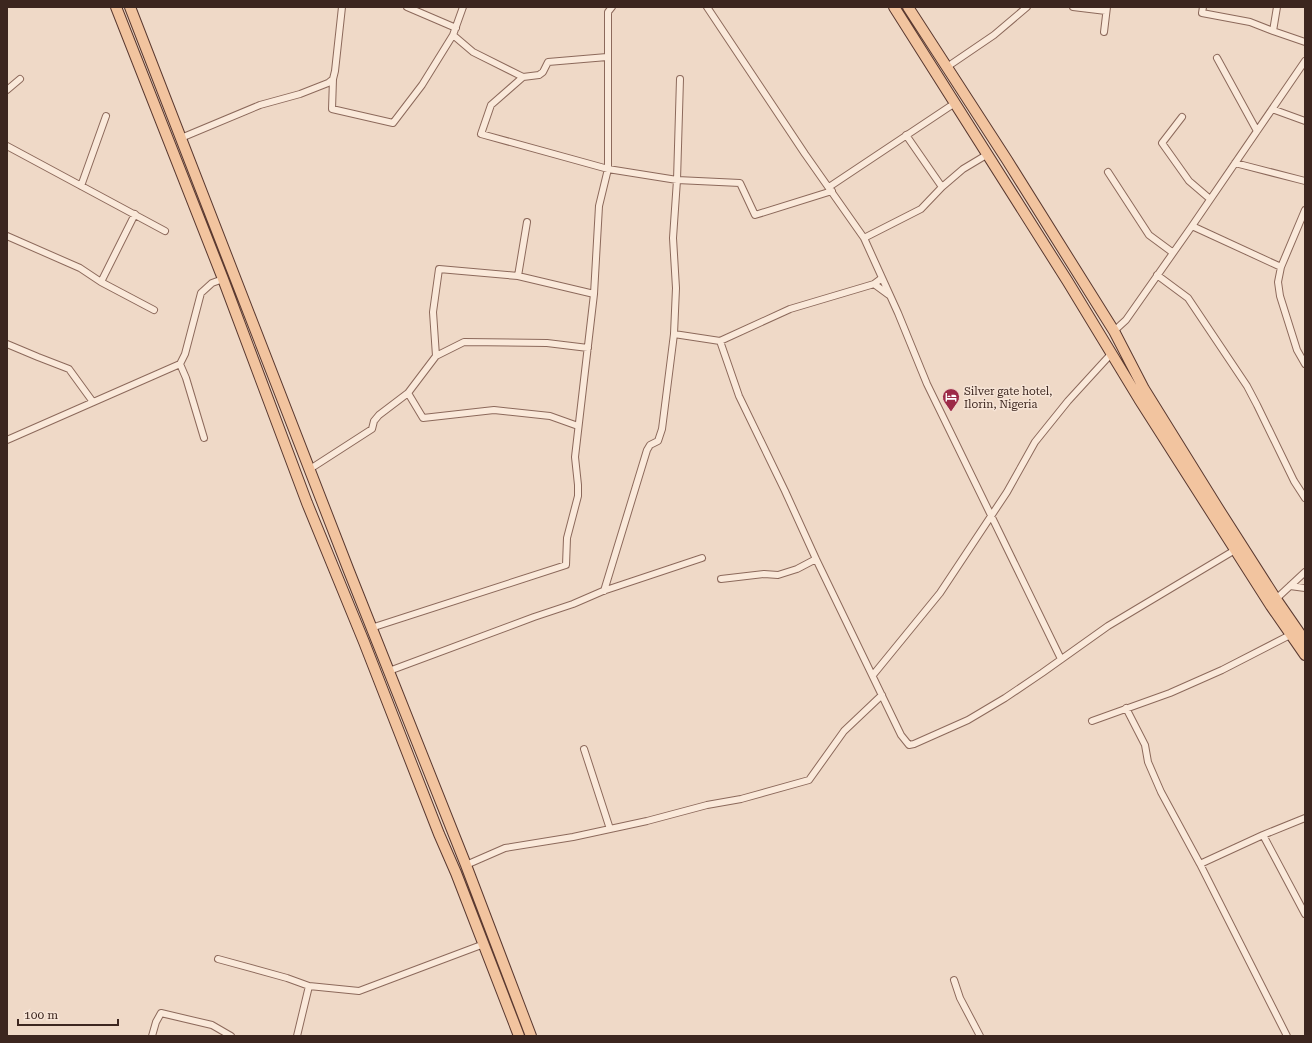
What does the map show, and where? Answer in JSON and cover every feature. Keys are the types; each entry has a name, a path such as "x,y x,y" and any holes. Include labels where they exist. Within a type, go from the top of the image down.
{"main road":[{"path":"116,7 223,279 307,503 364,642 420,787 456,873 518,1036"},
{"path":"130,7 531,1036"},
{"path":"894,7 988,154 1111,354 1235,550 1305,655"},
{"path":"908,7 1079,274 1114,331 1144,389 1276,599 1305,641"},
{"path":"926,58 936,52"},
{"path":"1068,282 1079,274"}],"street":[{"path":"342,7 333,79 332,109 393,123 422,85 454,31 463,7"},
{"path":"407,7 454,31 473,52 523,77 539,75 543,72 548,62 607,57"},
{"path":"707,7 805,154 864,238 927,384 1061,659"},
{"path":"946,67 994,35 1028,7"},
{"path":"1073,7 1106,9 1104,32"},
{"path":"1204,7 1202,13 1250,22 1305,42"},
{"path":"1273,31 1277,7"},
{"path":"372,628 566,565 567,538 578,496 575,457 594,294 599,206 608,169 607,9"},
{"path":"1217,58 1257,131"},
{"path":"1114,331 1126,320 1305,61"},
{"path":"523,77 491,106 481,134 608,169 677,180 740,183 755,215 831,189 906,135 954,103"},
{"path":"7,90 20,79"},
{"path":"181,138 260,106 300,94 328,83 333,79"},
{"path":"604,591 647,450 650,445 658,441 662,429 674,334 676,288 673,238 677,180 680,79"},
{"path":"1272,109 1305,121"},
{"path":"81,186 106,116"},
{"path":"1182,117 1162,143 1189,181 1210,199"},
{"path":"906,135 942,187"},
{"path":"7,146 165,231"},
{"path":"864,238 921,209 942,187 963,170 988,154"},
{"path":"1235,163 1305,181"},
{"path":"1108,172 1149,235 1172,252"},
{"path":"1305,210 1281,267 1278,282 1280,296 1297,350 1305,364"},
{"path":"101,282 134,214"},
{"path":"518,276 528,222"},
{"path":"1192,226 1281,267"},
{"path":"7,236 80,268 101,282 154,310"},
{"path":"436,356 433,312 439,269 518,276 594,294"},
{"path":"1157,275 1188,298 1257,405 1294,481 1305,498"},
{"path":"674,334 720,341 790,309 874,284 882,278"},
{"path":"7,440 180,364 185,354 201,293 212,283 223,279"},
{"path":"874,284 890,296"},
{"path":"720,341 739,396 872,675 905,741 909,745 968,720 1005,698 1108,626 1235,550"},
{"path":"310,469 372,429 374,421 379,415 408,393 436,356 464,342 547,343 588,348"},
{"path":"7,344 69,369 93,402"},
{"path":"872,675 940,593 1007,492 1035,442 1078,390 1111,354"},
{"path":"180,364 186,378 204,438"},
{"path":"408,393 423,418 494,410 550,416 578,426"},
{"path":"388,671 573,604 604,591 702,558"},
{"path":"721,579 764,574 778,574 797,569 816,559"},
{"path":"1276,599 1305,572"},
{"path":"1290,586 1305,588"},
{"path":"1092,721 1170,693 1222,670 1292,634"},
{"path":"466,866 505,848 647,821 707,805 742,799 809,780 844,731 882,695"},
{"path":"1126,708 1145,745 1148,762 1161,792 1200,864 1287,1036"},
{"path":"584,749 610,829"},
{"path":"1200,864 1263,835 1305,818"},
{"path":"1263,835 1305,914"},
{"path":"218,959 287,978 309,986 359,991 484,944"},
{"path":"954,980 960,998 980,1036"},
{"path":"297,1036 309,986"},
{"path":"152,1036 156,1022 161,1013 212,1025 222,1034 231,1036"}],"place":[{"name":"Silver gate hotel, Ilorin, Nigeria","path":"951,412"}]}
